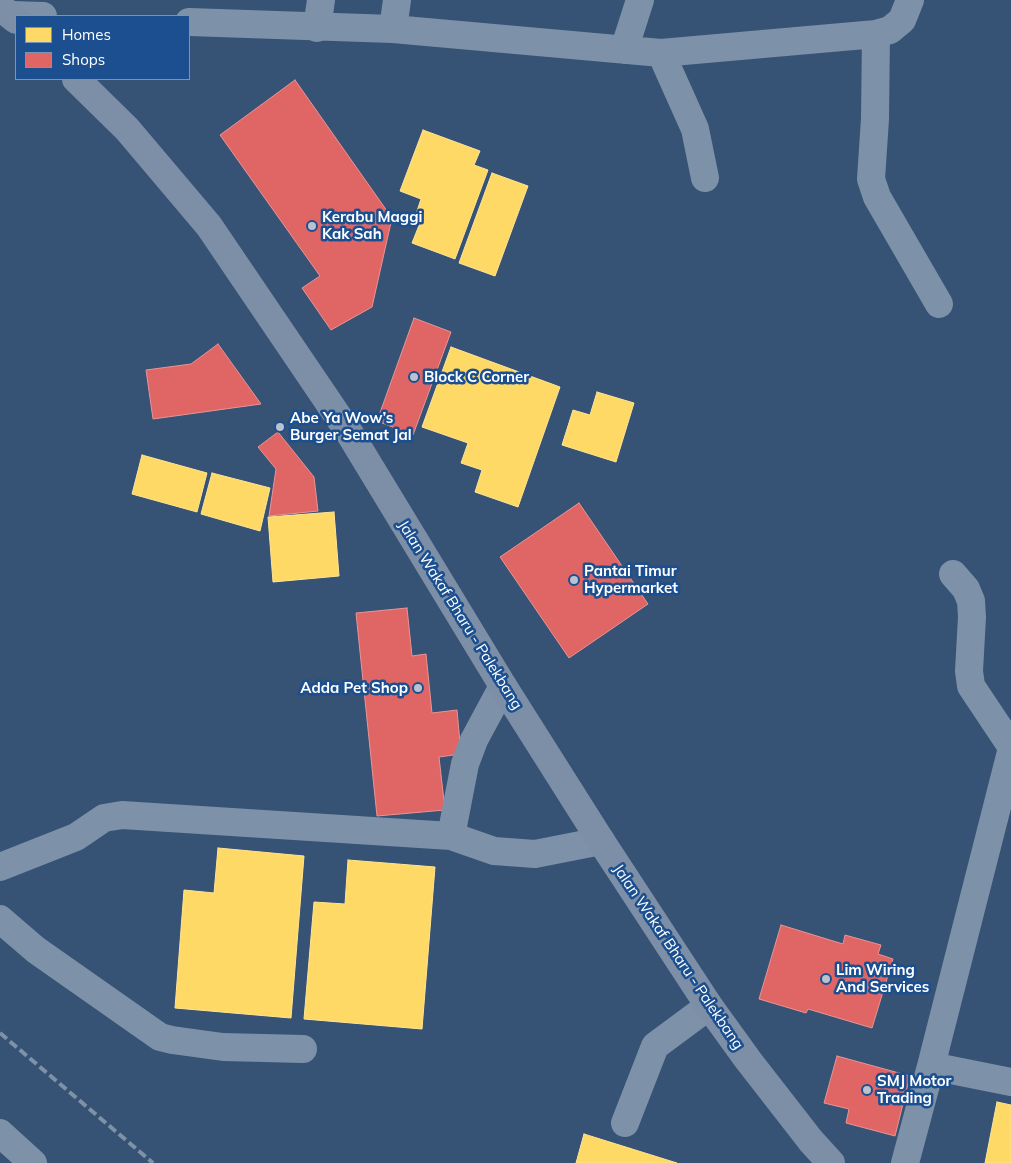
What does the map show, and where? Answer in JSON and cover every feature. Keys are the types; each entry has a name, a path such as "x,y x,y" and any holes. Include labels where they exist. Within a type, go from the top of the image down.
{"main road":[{"name":"Jalan Wakaf Bharu - Palekbang","path":"77,80 127,129 215,234 350,434 601,841 709,1006 748,1060 812,1141 832,1163"}],"street":[{"path":"317,28 321,0"},
{"path":"393,29 397,0"},
{"path":"624,50 640,0"},
{"path":"190,22 317,28 393,29 662,53 876,34 890,30 902,20 910,0"},
{"path":"9,14 26,15"},
{"path":"876,34 876,119 872,180 878,197 939,304"},
{"path":"662,53 695,129 705,178"},
{"path":"954,574 966,589 971,602 969,671 971,686 1011,746"},
{"path":"451,836 465,764 474,740 504,686"},
{"path":"905,1163 1011,752"},
{"path":"0,867 76,837 104,818 113,816 451,836 494,851 535,854 601,841"},
{"path":"0,919 36,950 160,1037 223,1047 302,1049"},
{"path":"625,1123 655,1046 709,1006"},
{"path":"931,1066 1011,1082"},
{"path":"0,1134 33,1163"}],"building: Homes":[{"path":"423,130 480,151 474,165 488,170 455,259 412,243 420,223 414,220 421,199 400,191"},
{"path":"492,173 528,186 495,276 459,263"},
{"path":"451,347 560,387 518,507 475,492 482,470 461,463 468,443 422,427"},
{"path":"597,392 634,403 616,462 562,445 573,410 590,415"},
{"path":"142,455 207,473 197,512 132,494"},
{"path":"212,473 270,488 260,531 201,514"},
{"path":"334,512 339,576 273,582 268,517"},
{"path":"218,848 304,856 291,1018 175,1008 184,890 214,893"},
{"path":"348,860 435,867 422,1029 304,1019 314,902 345,904"},
{"path":"997,1102 1011,1105 1011,1163 985,1163"},
{"path":"584,1134 677,1163 576,1163"}],"building: Shops":[{"path":"295,80 392,218 372,307 331,330 302,288 320,276 220,135"},
{"name":"Block C Corner","path":"414,318 451,332 413,435 377,421"},
{"path":"218,344 261,404 153,419 146,370 191,364"},
{"path":"278,432 314,477 318,511 269,516 276,469 258,447"},
{"name":"Pantai Timur Hypermarket","path":"579,503 648,604 569,658 500,557"},
{"path":"407,608 412,656 426,654 432,713 457,710 461,754 439,757 445,810 377,816 356,613"},
{"name":"Lim Wiring And Services","path":"781,925 843,944 845,935 881,945 878,954 893,959 872,1028 808,1009 806,1013 759,999"},
{"name":"SMJ Motor Trading","path":"837,1056 910,1076 895,1136 846,1123 849,1109 824,1103"}],"railway":[{"path":"0,1033 153,1163"}],"place":[{"name":"Kerabu Maggi Kak Sah","path":"312,226"},
{"name":"Block C Corner","path":"414,377"},
{"name":"Abe Ya Wow’s Burger Semat Jal","path":"280,427"},
{"name":"Pantai Timur Hypermarket","path":"574,580"},
{"name":"Adda Pet Shop","path":"418,688"},
{"name":"Lim Wiring And Services","path":"826,979"},
{"name":"SMJ Motor Trading","path":"867,1090"}]}
